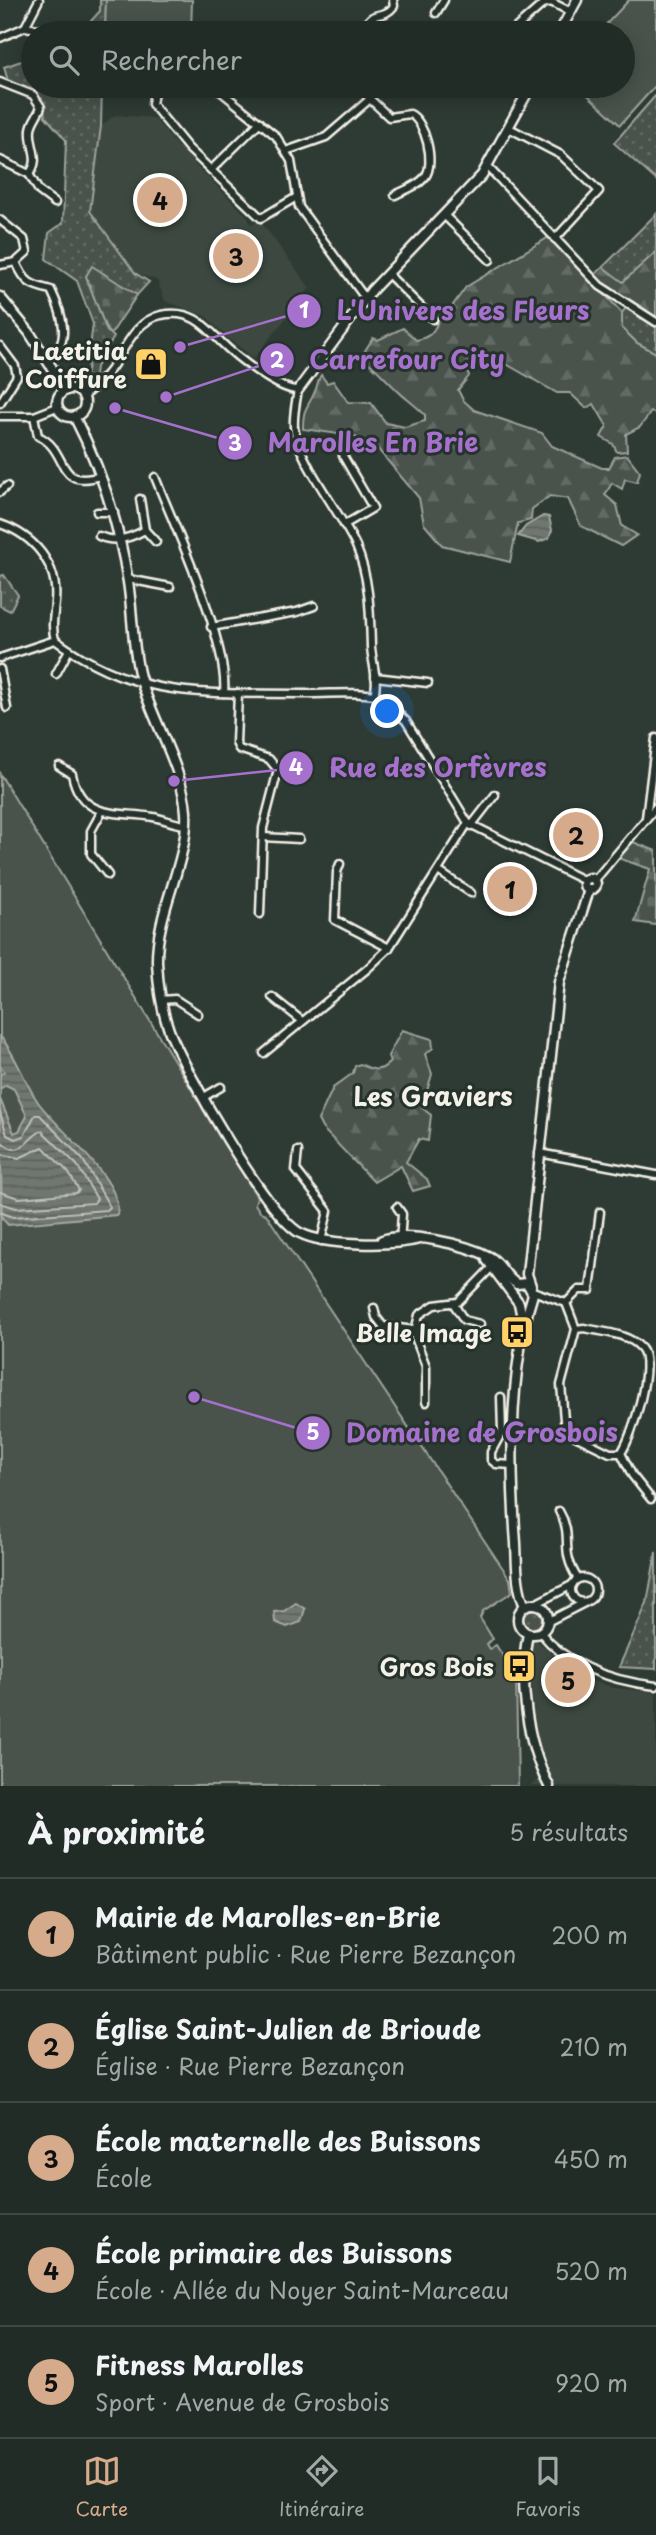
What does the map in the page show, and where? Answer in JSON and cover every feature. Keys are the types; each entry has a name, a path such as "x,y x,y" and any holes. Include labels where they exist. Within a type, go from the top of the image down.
{"street":[{"path":"28,21 39,0"},
{"path":"366,21 391,11 393,0"},
{"path":"436,13 444,0"},
{"path":"566,21 577,0"},
{"path":"524,21 543,4 551,2 571,12"},
{"path":"0,38 21,29"},
{"path":"0,82 21,92"},
{"path":"29,174 36,162 31,129 41,107 39,100 35,98"},
{"path":"153,98 152,104 211,170 261,218 295,198"},
{"path":"229,98 276,136 291,161 295,198 365,298"},
{"path":"374,695 375,677 367,584 356,547 298,444 293,419 298,390 365,298 445,216 488,167 525,98"},
{"path":"286,151 326,137 370,99 389,117 410,114 416,117 430,159 425,177 396,195"},
{"path":"211,170 260,122"},
{"path":"509,128 561,155 599,191 555,239"},
{"path":"0,160 29,174 39,191 55,203"},
{"path":"488,167 600,286 656,322"},
{"path":"445,216 490,260"},
{"path":"0,220 24,239 27,251 16,262 0,265"},
{"path":"16,262 23,279 32,287 51,290 60,308 64,342 60,351 48,361"},
{"path":"388,274 433,319"},
{"path":"0,298 20,320 65,390"},
{"path":"83,396 73,389 65,390 58,397 57,407 65,416 74,416 82,411 83,396 107,374 138,328 159,316 174,313 197,319 222,343 266,376 288,390 298,390"},
{"path":"0,346 15,366 17,376 0,403"},
{"path":"0,416 34,416 57,407"},
{"path":"34,416 38,436 56,447 64,469 72,477 85,480 100,475"},
{"path":"74,416 114,512 128,579 143,683 183,795 185,825 161,918 157,960 161,1000 174,1042 204,1097 280,1218 299,1233 339,1244 420,1239 480,1253 534,1294 566,1303"},
{"path":"343,456 373,508 344,525"},
{"path":"155,477 211,627 226,675 224,693"},
{"path":"0,492 7,486"},
{"path":"140,499 145,530 156,542"},
{"path":"97,512 114,512"},
{"path":"0,524 20,530 34,542 51,571 55,591 51,624 55,640 69,650 96,666 180,693 380,696 406,721 470,824 585,881 594,880 656,807"},
{"path":"99,536 109,541 145,530"},
{"path":"128,579 170,587"},
{"path":"211,627 298,612 314,606"},
{"path":"0,658 55,640"},
{"path":"56,674 69,650"},
{"path":"0,669 7,708"},
{"path":"375,677 428,684"},
{"path":"238,693 236,743 239,749 270,759 278,770 263,837 260,914"},
{"path":"646,818 656,738"},
{"path":"59,766 72,774 74,786 88,802 102,811 125,817 149,816 185,825"},
{"path":"264,1053 301,1020 367,969 388,948 470,824 495,795"},
{"path":"102,811 92,831 91,854 108,875"},
{"path":"263,837 299,839"},
{"path":"340,863 337,872 335,920 388,948"},
{"path":"438,871 471,893"},
{"path":"547,1622 546,1613 530,1605 517,1567 513,1465 523,1333 534,1294 527,1274 559,982 589,890 596,886 594,880"},
{"path":"585,881 585,887 589,890"},
{"path":"272,997 301,1020"},
{"path":"161,1000 175,999 198,1014"},
{"path":"204,1097 221,1087"},
{"path":"298,1152 296,1170 328,1211 321,1241"},
{"path":"539,1153 656,1175"},
{"path":"397,1207 402,1214 400,1240"},
{"path":"566,1303 579,1290 590,1290 600,1212"},
{"path":"495,1264 519,1303 523,1333"},
{"path":"426,1402 426,1367 414,1330 419,1315 426,1309 453,1303 495,1264"},
{"path":"512,1293 527,1274"},
{"path":"519,1303 534,1294"},
{"path":"453,1303 464,1320 480,1324"},
{"path":"566,1303 576,1329 561,1385 565,1431 610,1453 621,1453"},
{"path":"374,1308 376,1317 383,1326 414,1330"},
{"path":"576,1329 622,1337 636,1344 646,1357 647,1369 638,1405 621,1453 632,1475 650,1499"},
{"path":"501,1397 502,1432 491,1452 491,1460 496,1464 513,1465"},
{"path":"559,1511 568,1532 565,1553 578,1579"},
{"path":"520,1628 528,1634 540,1632 547,1622 590,1600 595,1592 594,1584 588,1579 578,1579 572,1585 530,1605 518,1614 536,1755 549,1786"},
{"path":"572,1585 575,1599 590,1600"},
{"path":"540,1632 557,1650 581,1665 607,1677 656,1686"},
{"path":"525,1678 528,1634"}],"shaded area":[{"path":"115,115 154,118 178,147 184,147 196,161 195,165 248,217 250,224 261,222 310,288 254,358 206,316 165,301 157,280 135,273 90,211 101,126"},
{"path":"534,1638 563,1664 588,1680 615,1688 656,1693 656,1786 531,1786 546,1770 536,1741 529,1645"}],"green space":[{"path":"100,0 106,0 105,21 91,21 100,11"},
{"path":"106,0 192,0 191,21 105,21"},
{"path":"629,0 656,0 656,85 620,125 591,98 635,98 635,21 609,21"},
{"path":"21,61 21,88 8,81 4,67"},
{"path":"656,95 656,180 614,143"},
{"path":"40,98 102,98 101,126 90,211 135,273 149,282 137,295 93,267 86,276 107,331 114,337 96,367 95,377 85,385 93,324 77,281 46,259 49,233 63,223 66,140 45,116"},
{"path":"656,214 656,252 622,283 603,267"},
{"path":"549,237 590,280 603,267 623,282 656,252 656,317 593,282 622,313 622,328 637,343 656,353 656,414 651,412 640,427 626,434 627,451 617,452 613,444 601,437 607,426 594,404 586,408 570,393 557,393 501,361 483,365 474,362 467,368 469,376 458,390 463,400 474,410 542,433 552,446 602,468 609,468 615,457 627,455 640,472 637,482 625,479 622,489 612,483 605,495 617,505 622,526 637,535 621,546 581,526 568,499 550,496 532,509 531,520 518,523 510,562 442,545 424,524 419,498 377,448 353,436 303,429 304,415 321,375 327,383 333,381 348,402 371,403 386,423 405,427 425,421 425,415 421,411 361,357 373,338 378,340 403,328 416,340 429,335 440,316 448,312 466,287"},
{"path":"92,266 137,295 111,334 107,331 86,276"},
{"path":"630,302 656,317 656,353 637,343 622,328 622,313"},
{"path":"4,575 18,595 10,611 0,606 0,576"},
{"path":"0,774 257,1197 255,1204 260,1212 266,1214 510,1579 512,1592 483,1611 480,1618 493,1639 486,1644 489,1649 496,1645 516,1677 518,1786 0,1786"},
{"path":"633,842 656,851 656,925 635,922 650,869 618,858"},
{"path":"402,1030 432,1039 433,1048 425,1054 432,1074 422,1108 431,1115 428,1141 419,1139 406,1162 427,1179 430,1186 413,1191 401,1166 374,1182 322,1128 318,1120 333,1088 353,1073 355,1066 360,1064 379,1069 390,1062 388,1056"},
{"path":"656,1552 656,1669 619,1667 647,1603"},
{"path":"528,1609 536,1609 542,1619 536,1629 528,1629 522,1623 522,1615"}],"water":[{"path":"543,516 549,517 552,530 549,538 539,542 518,536 526,526"},
{"path":"0,1036 38,1102 111,1187 117,1201 117,1215 8,1225 2,1218 0,1099 14,1133 19,1131 27,1116 14,1089 6,1085 0,1089 0,1075 4,1072 0,1065"},
{"path":"296,1603 305,1609 301,1622 287,1627 275,1622 274,1612 284,1611"}],"place":[{"name":"École primaire des Buissons","path":"160,200"},
{"name":"École maternelle des Buissons","path":"236,256"},
{"name":"L'Univers des Fleurs","path":"180,347"},
{"name":"Laetitia Coiffure","path":"151,364"},
{"name":"Carrefour City","path":"166,397"},
{"name":"Marolles En Brie","path":"115,408"},
{"name":"Rue des Orfèvres","path":"174,781"},
{"name":"Église Saint-Julien de Brioude","path":"576,835"},
{"name":"Mairie de Marolles-en-Brie","path":"510,889"},
{"name":"Belle Image","path":"517,1332"},
{"name":"Domaine de Grosbois","path":"194,1397"},
{"name":"Gros Bois","path":"519,1666"},
{"name":"Fitness Marolles","path":"568,1680"}],"district":[{"name":"Les Graviers","path":"433,1095"}]}
